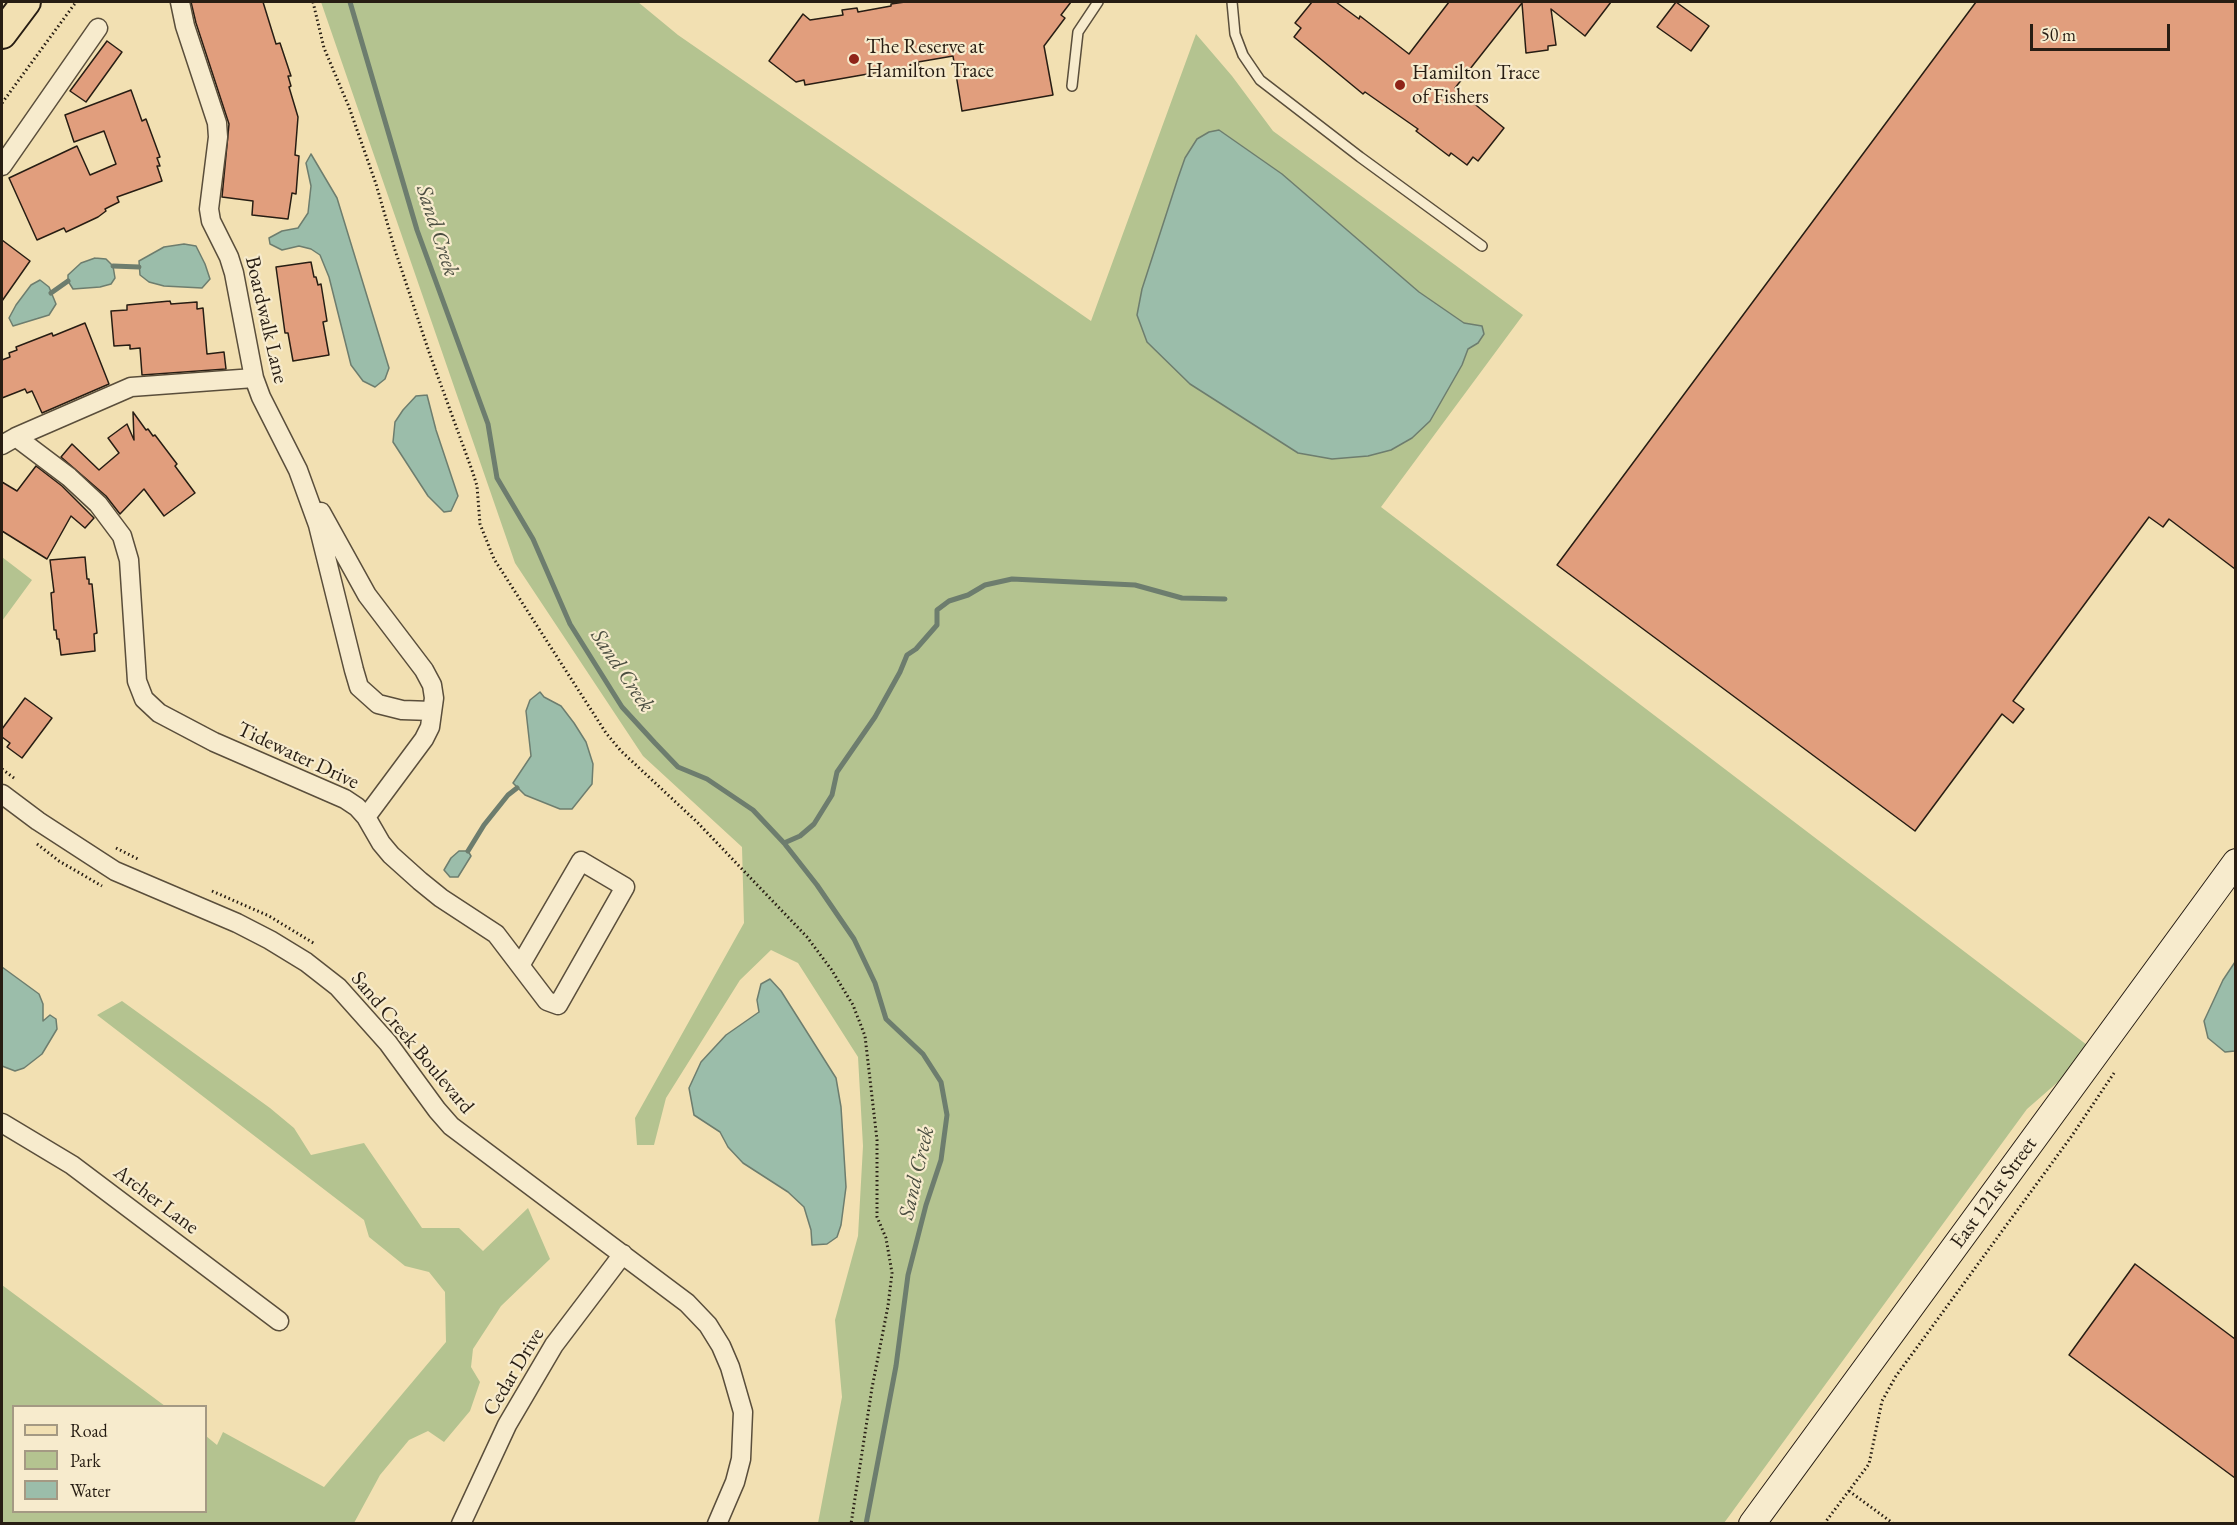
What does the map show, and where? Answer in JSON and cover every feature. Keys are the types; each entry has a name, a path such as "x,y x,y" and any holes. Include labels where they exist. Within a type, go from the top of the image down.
{"street":[{"name":"Boardwalk Lane","path":"180,2 185,26 217,123 218,137 209,209 211,221 229,257 234,273 254,378 261,397 298,470 367,595 432,686 434,698 430,727 424,739 366,817"},
{"path":"2,166 98,28"},
{"path":"9,441 131,387 254,378"},
{"name":"Tidewater Drive","path":"9,441 69,477 98,504 122,536 129,560 136,681 144,699 159,712 214,742 345,799 366,817 391,855 441,898 496,934 547,1001 558,1005 625,887 581,861 521,964"},
{"name":"Boardwalk Lane","path":"298,470 318,525 343,634 359,687 378,704 402,710 432,711"},
{"name":"Sand Creek Boulevard","path":"2,794 115,871 237,923 306,962 338,987 388,1043 451,1126 687,1303 708,1325 721,1346 730,1366 742,1412 741,1459 735,1482 717,1524"},
{"name":"East 121st Street","path":"1752,1524 2235,862"},
{"name":"Archer Lane","path":"2,1123 72,1165 279,1321"},
{"name":"Cedar Drive","path":"461,1524 507,1425 554,1345 623,1254"}],"lane":[{"path":"1072,86 1078,32 1098,2"},
{"path":"1232,2 1235,34 1243,55 1260,80 1482,246"}],"path":[{"path":"2,103 76,2"},
{"path":"313,2 324,48 349,107 376,184 429,352 473,473 477,486 480,524 494,559 606,734 697,822 807,938 831,969 854,1005 865,1036 877,1140 877,1217 887,1245 892,1273 851,1524"},
{"path":"2,769 20,783"},
{"path":"111,846 148,864"},
{"path":"210,889 269,916 318,946"},
{"path":"1824,1524 1872,1458 1878,1416 1891,1382 2071,1137 2114,1073"},
{"path":"1849,1491 1894,1524"}],"green space":[{"path":"321,2 638,2 678,35 1091,321 1196,34 1232,76 1273,131 1523,315 1381,507 2087,1045 2074,1068 2027,1109 1724,1523 818,1523 842,1397 835,1320 858,1236 863,1146 858,1057 798,963 771,950 740,980 666,1098 654,1145 637,1145 635,1118 744,923 742,847 643,756 515,563","holes":["1219,130 1282,174 1419,292 1464,323 1475,326 1478,342 1468,349 1462,365 1298,453 1238,414 1137,315 1142,289 1185,158"]},
{"path":"2,557 32,580 2,621"},
{"path":"122,1001 270,1108 294,1128 311,1155 364,1143 422,1228 459,1228 483,1251 528,1208 550,1259 501,1306 473,1349 471,1367 480,1382 470,1411 444,1442 428,1431 409,1440 380,1475 354,1523 2,1523 2,1285 164,1405 12,1405 12,1513 207,1513 207,1437 217,1445 223,1432 324,1487 446,1342 445,1292 429,1272 405,1266 369,1237 364,1220 97,1015"}],"water":[{"path":"1219,130 1282,174 1419,292 1464,323 1482,326 1484,334 1478,343 1468,349 1462,365 1430,421 1412,438 1391,450 1368,456 1332,459 1298,453 1190,384 1147,342 1137,315 1142,289 1178,178 1185,158 1197,139 1209,132"},
{"path":"311,154 337,198 389,368 385,379 375,387 363,381 351,365 329,277 320,255 311,249 299,246 282,250 270,244 269,238 282,231 298,228 308,213 311,186 306,163"},
{"path":"184,244 196,246 205,264 210,279 202,288 164,286 149,282 140,275 139,261 164,247"},
{"path":"95,258 106,259 113,266 115,278 111,284 73,289 68,281 68,275 81,263"},
{"path":"40,280 49,287 56,304 49,315 13,326 9,318 16,305 31,285"},
{"path":"427,395 458,496 451,511 444,512 428,496 393,442 395,422 403,410 416,396"},
{"path":"540,692 544,697 561,706 574,723 586,742 593,764 592,784 572,809 560,809 525,795 513,783 531,756 526,711 530,700"},
{"path":"459,851 468,851 471,856 458,877 450,877 444,870 451,858"},
{"path":"2235,962 2235,1051 2225,1052 2208,1038 2204,1021 2223,980"},
{"path":"2,967 39,994 43,1004 43,1021 50,1015 56,1019 57,1029 42,1054 24,1068 15,1071 2,1066"},
{"path":"770,979 781,991 836,1078 841,1107 846,1187 841,1225 837,1237 827,1244 812,1245 811,1230 804,1207 788,1192 743,1163 728,1147 720,1132 694,1115 689,1088 701,1062 726,1035 759,1012 757,1000 761,984"}],"building":[{"path":"191,2 263,2 276,44 280,43 291,76 288,76 291,86 289,87 298,117 295,155 299,156 296,194 292,193 288,219 252,215 253,201 222,197 229,124"},
{"name":"The Reserve at Hamilton Trace","path":"905,2 1071,2 1061,15 1065,18 1044,46 1053,95 962,111 953,56 918,62 919,67 805,85 804,80 796,82 769,61 803,14 810,20 843,15 842,10 857,8 858,12"},
{"name":"Hamilton Trace of Fishers","path":"1312,2 1336,2 1359,19 1360,16 1409,54 1449,2 1611,2 1585,36 1551,9 1556,45 1548,46 1548,50 1526,53 1522,3 1455,88 1504,128 1478,161 1473,157 1467,165 1451,153 1449,156 1416,131 1418,129 1365,92 1363,94 1294,37 1301,28 1295,23"},
{"path":"1676,2 1709,26 1691,51 1657,27"},
{"path":"1976,2 2235,2 2235,569 2169,519 2163,527 2149,517 2013,701 2024,709 2013,723 2002,714 1915,831 1557,565"},
{"path":"107,41 122,52 86,102 70,91"},
{"path":"131,90 142,121 146,119 160,157 157,158 160,166 157,166 162,181 117,197 119,202 105,209 106,211 98,217 66,232 64,228 37,240 9,178 77,146 90,175 116,164 104,131 74,142 65,115"},
{"path":"2,240 30,261 2,301"},
{"path":"311,262 314,277 318,285 321,284 327,321 323,322 329,355 293,361 288,333 285,333 276,267"},
{"path":"170,301 171,304 197,302 197,309 203,308 207,354 224,352 226,369 142,375 140,348 130,349 130,345 114,346 111,311 127,310 127,305"},
{"path":"85,323 109,384 42,413 32,391 27,393 25,389 2,398 2,360 10,357 9,353 17,350 16,347"},
{"path":"133,412 146,430 148,429 153,436 155,435 195,493 164,516 144,489 120,514 106,496 61,457 72,444 99,470 119,453 108,438 127,424 134,440"},
{"path":"36,466 62,486 94,518 85,528 71,516 47,559 2,531 2,482 17,491"},
{"path":"85,557 87,579 89,579 89,584 92,584 97,633 94,634 95,651 61,655 59,639 54,630 51,593 54,592 50,560"},
{"path":"25,698 52,718 22,758 7,747 10,743 2,737 2,729"},
{"path":"2135,1264 2235,1339 2235,1478 2069,1355"}],"waterway":[{"name":"Sand Creek","path":"350,2 417,230 488,424 497,478 533,539 570,624 622,707 678,767 707,779 753,810 784,843 817,885 854,939 875,983 886,1019 923,1054 941,1082 947,1115 941,1160 926,1205 908,1275 896,1366 866,1524"},
{"path":"113,266 139,267"},
{"path":"51,293 68,281"},
{"path":"784,843 800,836 814,824 832,795 837,772 875,717 907,655 916,649 937,625 937,610 949,601 968,595 985,585 1012,579 1135,585 1182,598 1225,599"},
{"path":"468,851 484,825 508,795 517,788"}],"place":[{"name":"The Reserve at Hamilton Trace","path":"854,59"},
{"name":"Hamilton Trace of Fishers","path":"1400,85"}]}
